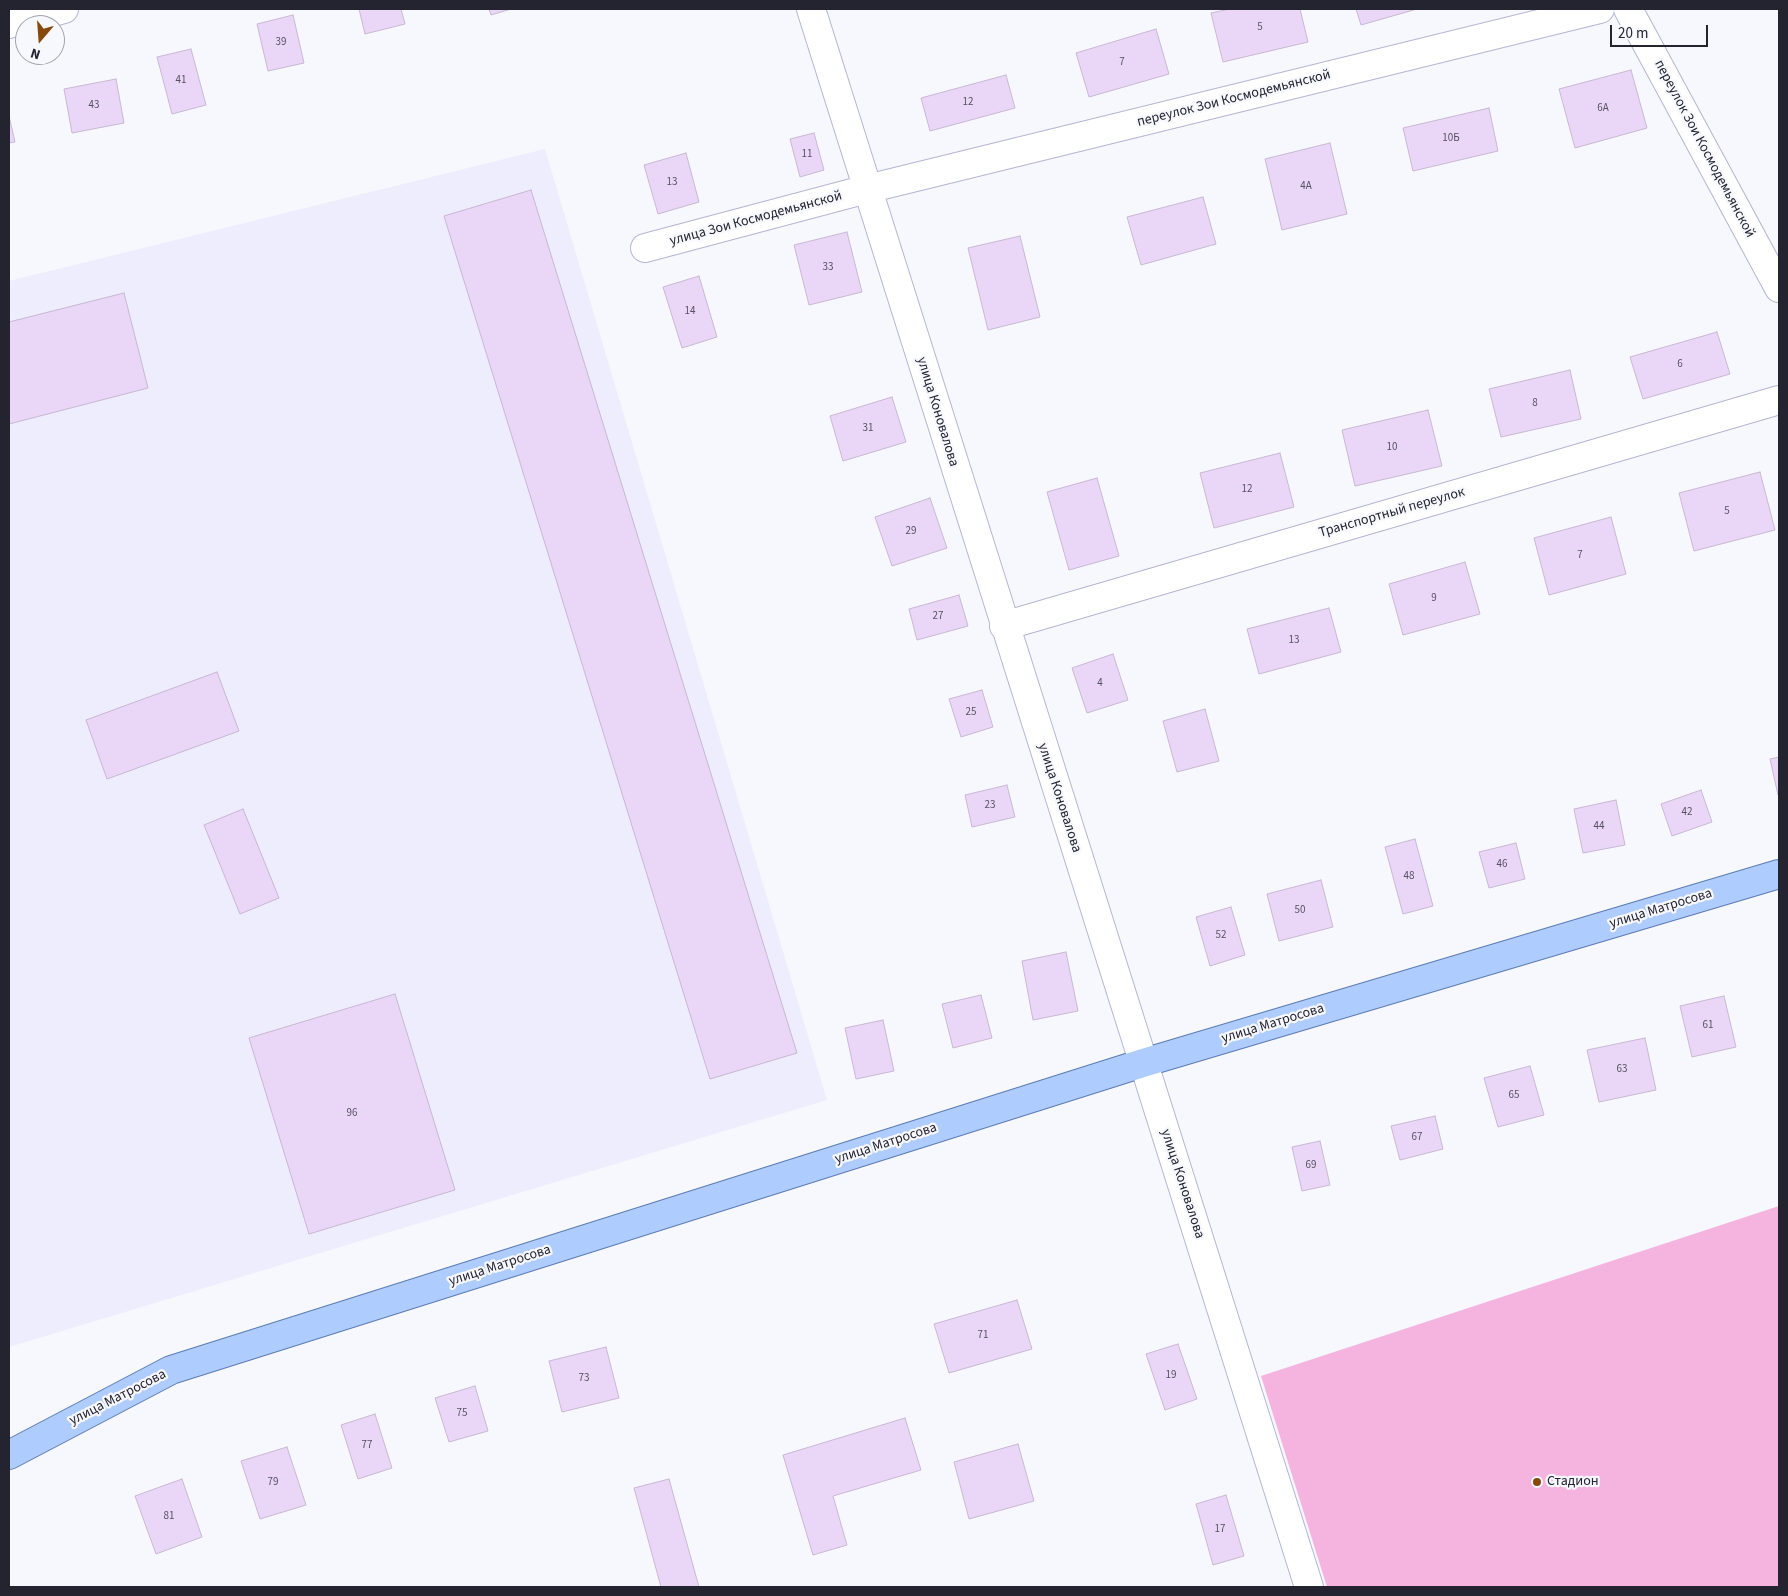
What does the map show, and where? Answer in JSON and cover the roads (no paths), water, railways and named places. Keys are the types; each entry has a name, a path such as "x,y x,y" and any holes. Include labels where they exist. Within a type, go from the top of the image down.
{"main road":[{"name":"улица Матросова","path":"9,1454 171,1370 1143,1063 1779,874"}],"street":[{"path":"9,24 64,9"},
{"name":"улица Коновалова","path":"811,9 1004,626 1309,1587"},
{"name":"переулок Зои Космодемьянской","path":"867,190 1600,9"},
{"name":"переулок Зои Космодемьянской","path":"1628,9 1779,288"},
{"name":"улица Зои Космодемьянской","path":"645,248 867,190"},
{"name":"Транспортный переулок","path":"1004,626 1779,400"}],"place":[{"name":"Стадион","path":"1537,1482"}]}
